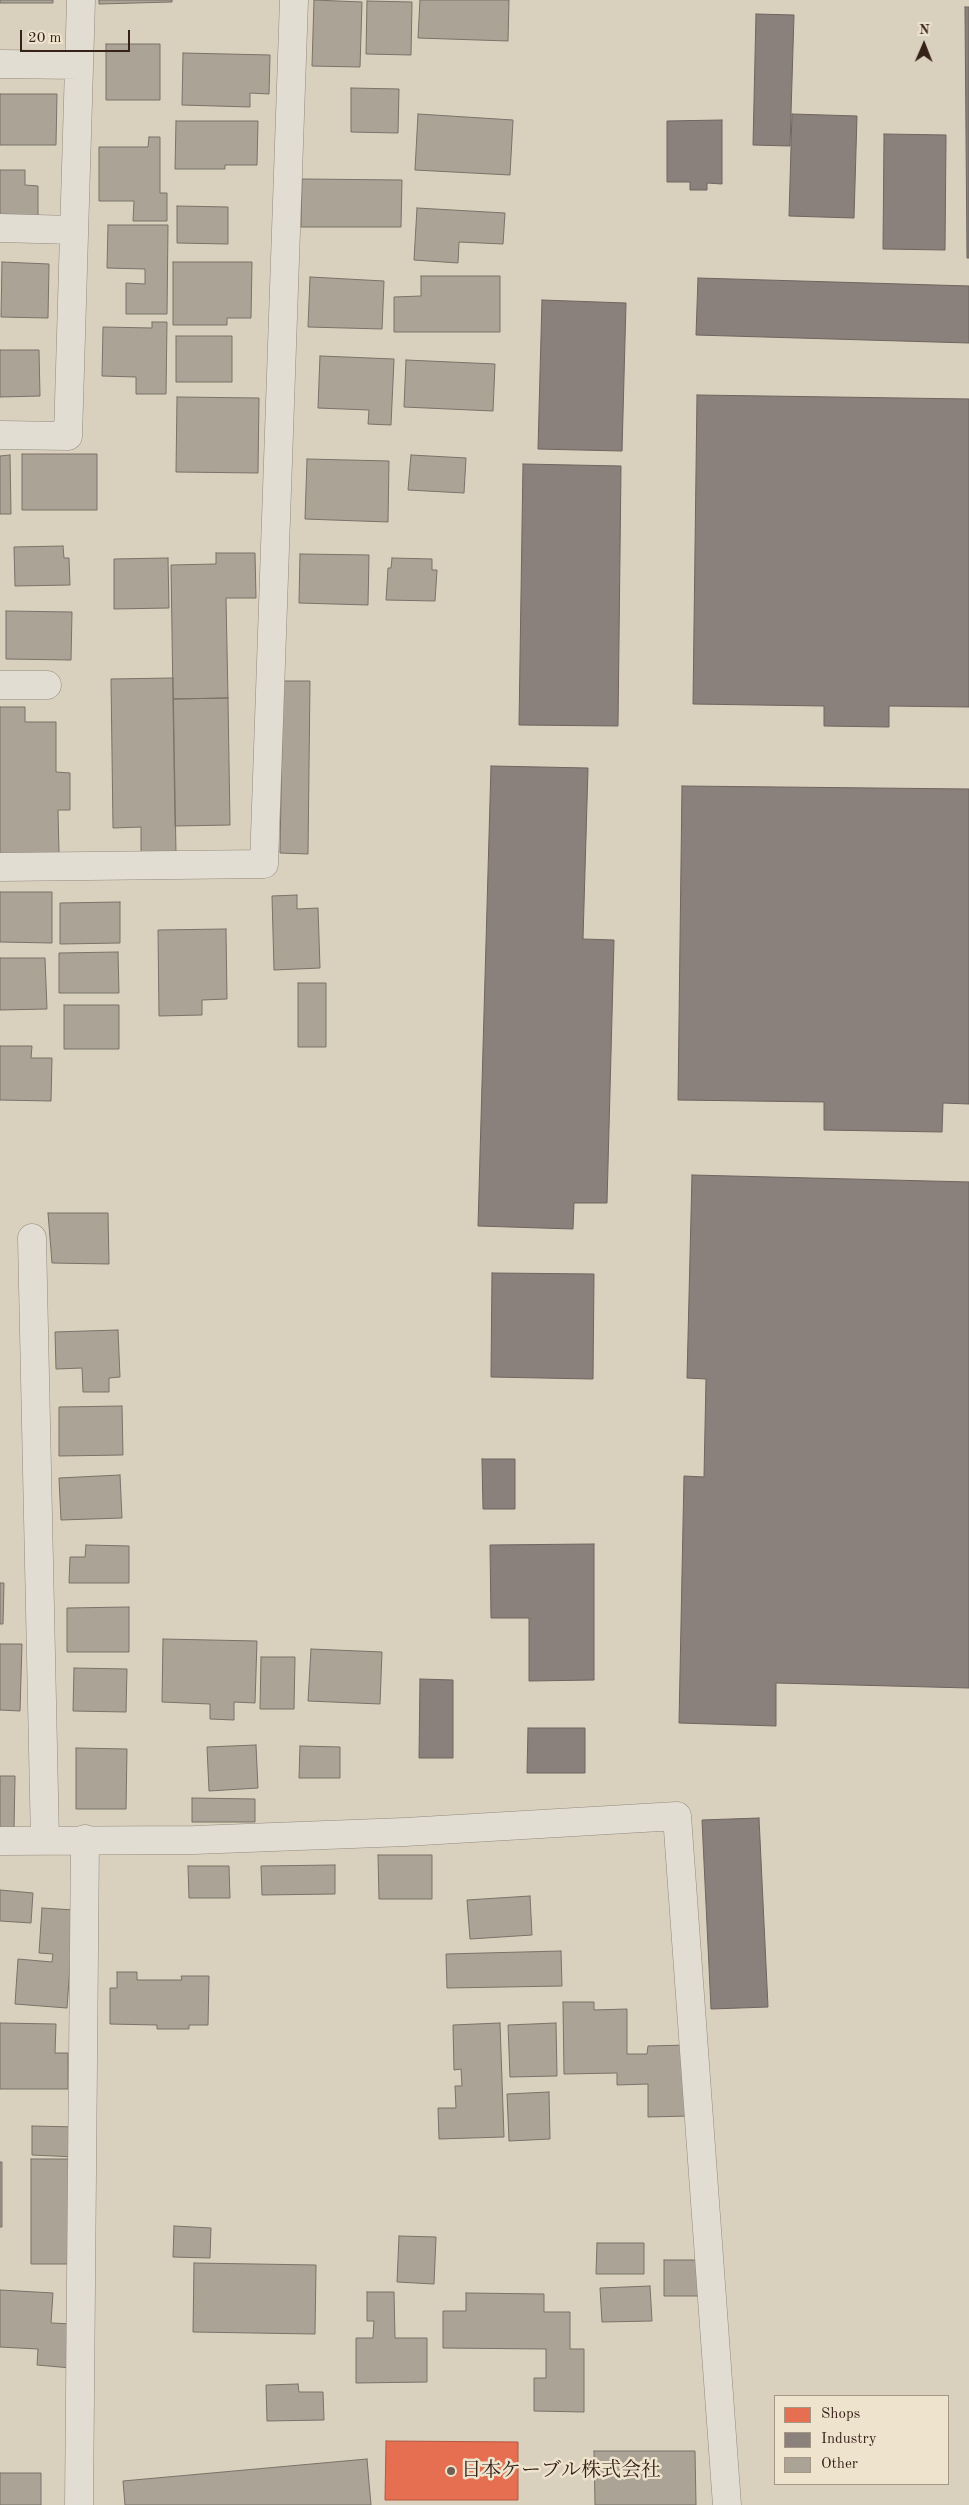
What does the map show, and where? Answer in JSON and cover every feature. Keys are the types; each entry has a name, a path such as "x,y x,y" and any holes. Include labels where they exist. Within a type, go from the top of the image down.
{"street":[{"path":"0,435 68,436 73,230 82,0"},
{"path":"0,867 264,864 294,0"},
{"path":"0,64 79,65"},
{"path":"0,228 73,230"},
{"path":"0,685 47,685"},
{"path":"32,1238 45,1841"},
{"path":"0,1841 194,1840 405,1832 678,1816 726,2505"},
{"path":"79,2505 86,1840"}],"building: Shops":[{"name":"日本ケーブル株式会社","path":"386,2441 518,2442 518,2500 385,2500"}],"building: Industry":[{"path":"965,7 969,7 969,258 967,258"},
{"path":"756,14 794,15 790,146 753,145"},
{"path":"792,114 857,116 854,218 789,216"},
{"path":"722,120 722,184 707,183 707,190 690,190 690,182 667,182 667,121"},
{"path":"884,134 946,135 945,250 883,249"},
{"path":"698,278 969,286 969,343 696,335"},
{"path":"542,300 626,303 622,451 538,449"},
{"path":"697,395 969,399 969,707 889,706 889,727 824,726 824,706 693,704"},
{"path":"523,464 621,466 618,726 519,725"},
{"path":"491,766 588,768 583,939 614,940 607,1203 574,1203 573,1229 478,1226"},
{"path":"682,786 969,789 969,1104 943,1103 942,1132 824,1130 824,1102 678,1100"},
{"path":"692,1175 969,1182 969,1688 776,1683 776,1726 679,1723 684,1476 704,1477 706,1379 687,1378"},
{"path":"492,1273 594,1274 593,1379 491,1377"},
{"path":"482,1459 515,1459 515,1509 483,1509"},
{"path":"594,1544 594,1680 529,1681 529,1618 491,1618 490,1545"},
{"path":"420,1679 453,1680 453,1758 419,1758"},
{"path":"528,1728 585,1728 585,1773 527,1773"},
{"path":"759,1818 768,2007 711,2009 702,1820"}],"building: Other":[{"path":"0,0 53,0 53,3 0,3"},
{"path":"99,0 172,0 172,2 99,4"},
{"path":"314,0 362,2 360,67 312,66"},
{"path":"420,0 509,0 508,41 418,38"},
{"path":"367,1 412,2 411,55 366,54"},
{"path":"106,44 160,44 160,100 106,100"},
{"path":"183,53 270,55 269,94 250,93 250,107 182,105"},
{"path":"351,88 399,89 398,133 351,132"},
{"path":"0,94 57,94 56,145 0,145"},
{"path":"418,114 513,120 510,175 415,170"},
{"path":"176,121 258,121 257,165 225,165 225,169 175,169"},
{"path":"149,137 160,137 160,193 167,193 167,221 133,221 134,201 99,201 99,147 148,147"},
{"path":"0,170 25,170 25,185 38,186 38,218 0,217"},
{"path":"302,179 402,180 401,227 301,227"},
{"path":"177,206 228,207 228,244 177,243"},
{"path":"417,208 505,213 503,244 459,242 458,263 414,260"},
{"path":"108,225 168,225 167,314 126,314 126,283 145,284 145,269 107,268"},
{"path":"2,262 49,264 48,318 1,317"},
{"path":"173,262 252,262 251,318 227,318 227,325 173,325"},
{"path":"421,276 500,276 500,332 394,332 394,297 421,296"},
{"path":"310,277 384,281 382,329 308,327"},
{"path":"152,322 167,322 166,394 136,394 136,377 102,376 103,327 152,328"},
{"path":"176,336 232,336 232,382 176,382"},
{"path":"0,350 39,350 40,396 0,397"},
{"path":"320,356 394,359 391,425 368,424 369,410 318,408"},
{"path":"406,360 495,364 493,411 404,407"},
{"path":"177,397 259,398 258,473 176,472"},
{"path":"22,454 97,454 97,510 22,510"},
{"path":"10,455 11,514 0,514 0,456"},
{"path":"411,455 466,458 464,493 408,490"},
{"path":"307,459 389,461 388,522 305,519"},
{"path":"63,546 64,558 69,558 70,585 15,586 14,547"},
{"path":"216,553 255,553 256,598 226,598 228,698 173,699 171,565 216,564"},
{"path":"300,554 369,555 368,605 299,603"},
{"path":"168,558 169,608 114,609 114,559"},
{"path":"392,558 432,559 432,570 437,570 435,601 386,600 388,568 391,568"},
{"path":"6,611 72,612 71,660 6,659"},
{"path":"173,678 176,853 141,854 141,827 113,828 111,679"},
{"path":"283,681 310,681 308,854 280,853"},
{"path":"228,698 230,825 175,826 173,699"},
{"path":"0,707 25,707 25,722 56,722 56,772 70,773 70,810 58,810 59,853 0,854"},
{"path":"0,892 52,892 52,943 0,942"},
{"path":"297,895 297,909 318,908 320,968 274,970 272,896"},
{"path":"120,902 120,943 60,944 60,903"},
{"path":"226,929 227,999 202,1000 202,1015 159,1016 158,930"},
{"path":"118,952 119,993 59,993 59,953"},
{"path":"0,958 45,958 47,1009 0,1010"},
{"path":"298,983 326,983 326,1047 298,1047"},
{"path":"64,1005 119,1005 119,1049 64,1049"},
{"path":"0,1046 32,1046 31,1058 52,1058 51,1101 0,1100"},
{"path":"48,1213 108,1213 109,1264 52,1263"},
{"path":"118,1330 120,1377 109,1378 109,1392 83,1392 82,1368 56,1369 55,1332"},
{"path":"122,1406 123,1455 59,1456 59,1407"},
{"path":"120,1475 122,1518 61,1520 59,1478"},
{"path":"86,1545 129,1546 129,1583 69,1583 70,1557 85,1557"},
{"path":"0,1583 4,1583 3,1624 0,1624"},
{"path":"129,1607 129,1652 67,1652 67,1608"},
{"path":"163,1639 257,1641 255,1703 234,1702 234,1720 210,1719 210,1704 162,1702"},
{"path":"0,1644 22,1644 20,1711 0,1710"},
{"path":"311,1649 382,1652 380,1704 308,1701"},
{"path":"261,1657 295,1657 294,1709 260,1709"},
{"path":"74,1668 127,1669 126,1712 73,1711"},
{"path":"256,1745 258,1788 209,1791 207,1747"},
{"path":"300,1746 340,1747 340,1778 299,1778"},
{"path":"76,1748 127,1749 126,1809 76,1809"},
{"path":"0,1776 15,1776 14,1830 0,1829"},
{"path":"192,1798 255,1799 255,1822 192,1822"},
{"path":"378,1855 432,1855 432,1899 379,1899"},
{"path":"335,1865 335,1894 262,1895 261,1866"},
{"path":"188,1866 229,1866 230,1898 189,1898"},
{"path":"0,1890 33,1893 31,1923 0,1921"},
{"path":"530,1896 532,1935 470,1939 467,1900"},
{"path":"42,1908 74,1910 67,2008 15,2004 18,1959 52,1962 53,1954 39,1953"},
{"path":"561,1951 562,1986 447,1988 446,1954"},
{"path":"117,1972 137,1972 137,1980 182,1980 181,1976 209,1976 208,2025 189,2025 189,2029 157,2029 157,2025 110,2024 110,1988 117,1988"},
{"path":"563,2002 594,2002 594,2010 627,2009 627,2054 647,2054 648,2046 688,2045 689,2116 648,2117 648,2084 617,2085 617,2073 564,2074"},
{"path":"0,2023 56,2024 55,2053 68,2053 68,2089 0,2089"},
{"path":"500,2023 504,2137 439,2139 438,2108 456,2108 455,2086 462,2086 461,2069 454,2070 453,2025"},
{"path":"556,2023 557,2076 510,2077 508,2025"},
{"path":"549,2092 550,2139 509,2141 507,2094"},
{"path":"32,2126 77,2127 76,2157 32,2155"},
{"path":"31,2159 73,2159 72,2264 31,2264"},
{"path":"0,2162 2,2162 2,2227 0,2227"},
{"path":"174,2226 211,2228 210,2258 173,2257"},
{"path":"399,2236 436,2237 434,2284 397,2282"},
{"path":"597,2243 644,2243 644,2274 596,2274"},
{"path":"664,2260 703,2260 703,2296 664,2296"},
{"path":"194,2263 316,2265 315,2334 193,2332"},
{"path":"650,2286 652,2321 602,2322 600,2288"},
{"path":"0,2290 53,2293 51,2323 74,2324 71,2368 37,2365 38,2349 0,2347"},
{"path":"367,2292 394,2292 395,2338 427,2338 427,2382 356,2383 356,2338 373,2338 374,2321 367,2321"},
{"path":"466,2293 544,2294 544,2312 570,2312 570,2349 584,2349 584,2412 534,2411 534,2378 546,2378 546,2349 443,2348 443,2311 466,2311"},
{"path":"298,2384 299,2392 323,2392 324,2420 267,2421 266,2385"},
{"path":"594,2451 695,2451 696,2505 595,2505"},
{"path":"367,2459 371,2505 125,2505 123,2481"},
{"path":"0,2473 41,2473 41,2505 0,2505"}],"place":[{"name":"日本ケーブル株式会社","path":"451,2471"}]}
